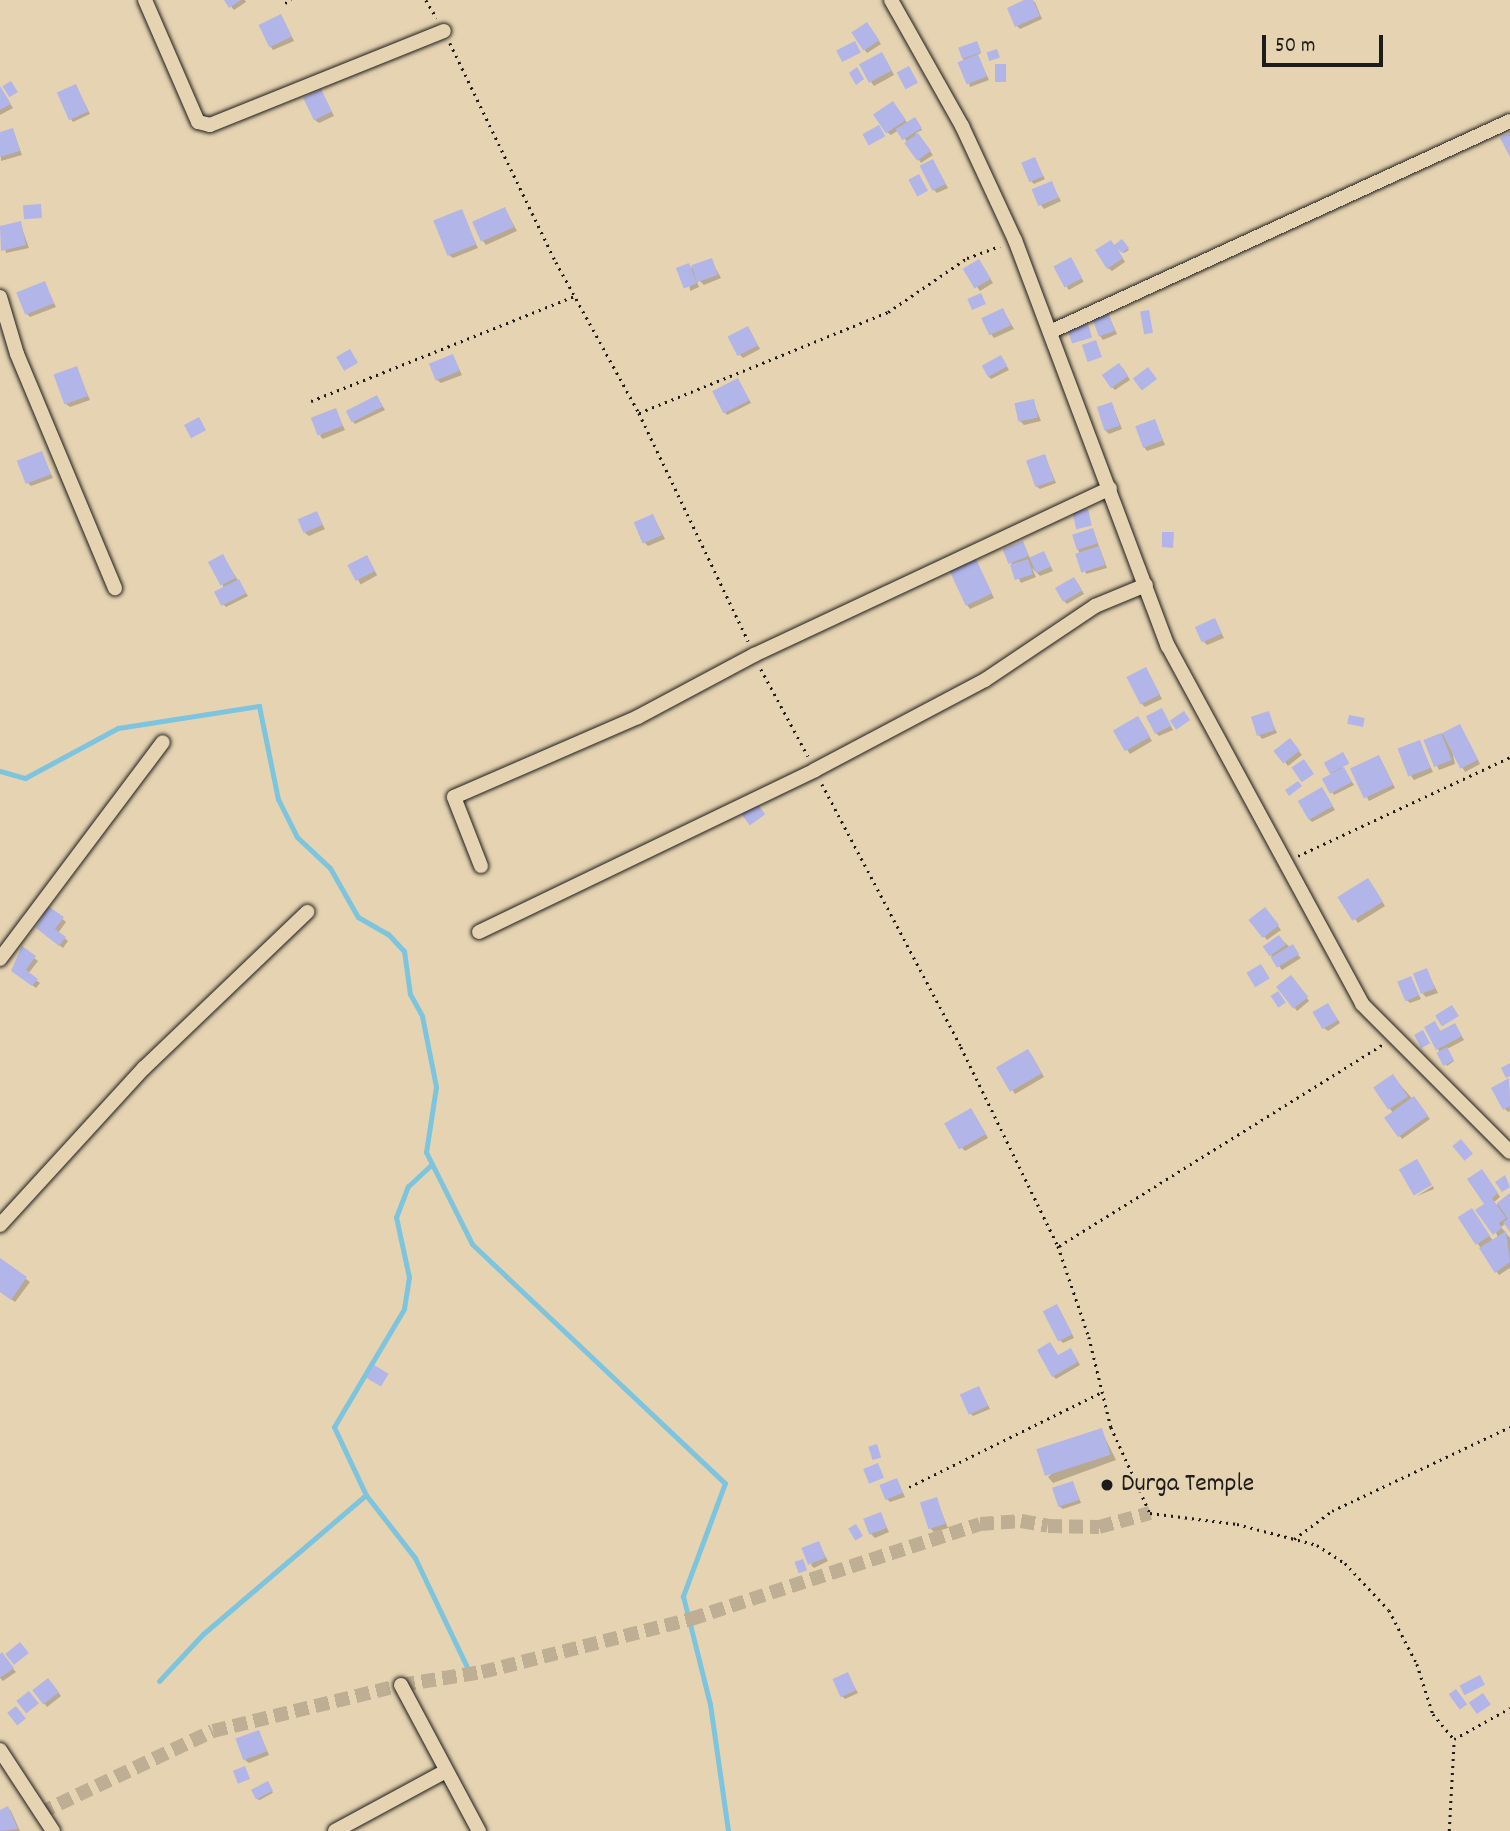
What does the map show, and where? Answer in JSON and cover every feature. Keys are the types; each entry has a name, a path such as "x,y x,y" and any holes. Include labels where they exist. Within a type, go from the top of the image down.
{"street":[{"path":"145,0 198,122 210,125 444,31"},
{"path":"891,0 962,126 1015,240 1168,646 1362,1004 1391,1038 1510,1152"},
{"path":"1050,332 1510,121"},
{"path":"0,297 18,354 115,588"},
{"path":"481,866 454,797 638,717 754,655 1110,488"},
{"path":"479,932 815,770 985,680 1096,606 1146,585"},
{"path":"0,959 163,742"},
{"path":"0,1224 144,1068 307,912"},
{"path":"401,1685 444,1772 480,1831"},
{"path":"0,1750 53,1831"},
{"path":"335,1831 444,1772"}],"path":[{"path":"285,3 291,0"},
{"path":"426,0 444,31 575,296 639,413 754,655 961,1047 1058,1246 1089,1337 1100,1393 1131,1479 1150,1513 1237,1524 1317,1545 1345,1563 1390,1610 1417,1664 1433,1714 1454,1739 1449,1831"},
{"path":"639,413 888,312 967,258 1015,240"},
{"path":"311,401 575,296"},
{"path":"1286,863 1418,796 1510,757"},
{"path":"1058,1246 1391,1038"},
{"path":"909,1487 1100,1393"},
{"path":"1294,1539 1332,1511 1510,1427"},
{"path":"1454,1739 1510,1708"}],"building":[{"path":"224,0 241,0 229,8"},
{"path":"1024,0 1033,0 1040,16 1015,27 1007,8"},
{"path":"281,14 292,36 269,47 259,25"},
{"path":"867,22 879,40 864,51 851,33"},
{"path":"855,41 861,53 842,62 836,51"},
{"path":"977,41 981,52 962,59 958,48"},
{"path":"997,49 1000,58 989,61 987,52"},
{"path":"882,52 892,71 869,83 859,64"},
{"path":"978,54 987,76 967,84 958,62"},
{"path":"995,64 1006,64 1006,82 995,82"},
{"path":"909,66 918,83 906,89 897,73"},
{"path":"857,67 864,79 856,85 849,73"},
{"path":"11,81 18,92 9,97 3,86"},
{"path":"76,84 88,111 69,120 57,93"},
{"path":"0,86 11,104 0,110"},
{"path":"321,89 332,111 314,120 303,98"},
{"path":"893,101 906,120 886,133 873,114"},
{"path":"915,117 922,128 902,140 895,129"},
{"path":"879,125 885,136 869,146 862,134"},
{"path":"13,128 20,151 0,157 0,132"},
{"path":"1510,132 1510,157 1500,138"},
{"path":"918,133 931,151 917,161 904,143"},
{"path":"1035,157 1043,176 1029,182 1021,163"},
{"path":"933,159 946,184 932,191 920,166"},
{"path":"919,174 928,191 917,196 908,180"},
{"path":"1052,181 1059,198 1038,206 1032,189"},
{"path":"41,204 42,218 24,219 23,205"},
{"path":"505,207 514,227 481,242 472,222"},
{"path":"462,209 476,244 447,256 433,221"},
{"path":"21,221 26,245 1,251 0,226"},
{"path":"1122,239 1129,248 1122,253 1117,248 1123,258 1107,269 1095,250 1111,240 1114,245"},
{"path":"1071,257 1082,278 1065,288 1053,266"},
{"path":"712,258 718,275 697,282 691,265"},
{"path":"979,259 991,279 975,289 963,269"},
{"path":"689,263 697,284 684,289 676,268"},
{"path":"45,281 54,303 25,315 16,293"},
{"path":"981,293 986,304 972,310 967,299"},
{"path":"1003,308 1011,325 989,335 981,318"},
{"path":"1149,310 1153,333 1144,334 1140,312"},
{"path":"1108,312 1115,331 1099,337 1092,318"},
{"path":"1088,324 1092,337 1072,344 1068,330"},
{"path":"748,326 758,346 737,356 728,336"},
{"path":"1096,340 1102,357 1088,362 1082,345"},
{"path":"350,349 358,363 344,371 336,357"},
{"path":"453,354 460,371 436,380 429,364"},
{"path":"1001,355 1007,366 988,377 982,366"},
{"path":"1119,363 1128,376 1111,388 1102,375"},
{"path":"77,366 88,396 64,405 54,375"},
{"path":"1148,367 1157,379 1142,390 1133,378"},
{"path":"738,378 749,400 724,413 712,391"},
{"path":"377,395 383,407 352,422 346,411"},
{"path":"1034,399 1038,418 1018,422 1014,403"},
{"path":"1112,402 1120,426 1105,431 1097,407"},
{"path":"336,408 343,426 318,435 311,418"},
{"path":"199,417 206,430 191,438 184,425"},
{"path":"1155,419 1163,441 1143,448 1135,426"},
{"path":"42,451 51,474 26,484 17,461"},
{"path":"1045,454 1054,480 1035,487 1026,461"},
{"path":"1088,509 1092,526 1076,529 1072,513"},
{"path":"317,511 323,525 304,533 298,519"},
{"path":"653,514 662,535 643,543 634,522"},
{"path":"1093,528 1098,543 1077,550 1072,535"},
{"path":"1162,532 1174,532 1173,548 1162,547"},
{"path":"1023,541 1029,556 1009,564 1003,549"},
{"path":"1099,546 1105,565 1081,573 1075,554"},
{"path":"1044,551 1051,567 1036,573 1029,558"},
{"path":"223,554 236,578 221,586 208,562"},
{"path":"367,555 375,571 356,581 347,565"},
{"path":"976,559 992,593 966,606 950,571"},
{"path":"1028,559 1033,574 1015,580 1010,565"},
{"path":"1074,577 1082,591 1063,602 1055,588"},
{"path":"239,579 246,593 221,606 214,592"},
{"path":"1215,618 1222,634 1202,642 1195,627"},
{"path":"1146,667 1160,695 1140,705 1126,677"},
{"path":"1162,708 1171,726 1155,734 1146,716"},
{"path":"1184,711 1190,720 1176,730 1170,721"},
{"path":"1269,711 1275,730 1257,736 1251,717"},
{"path":"1349,715 1365,718 1363,727 1347,724"},
{"path":"1138,716 1150,737 1125,751 1113,730"},
{"path":"1460,724 1478,760 1460,769 1442,733"},
{"path":"1441,733 1452,760 1434,767 1423,740"},
{"path":"1290,738 1300,751 1283,764 1273,751"},
{"path":"1420,740 1431,768 1408,777 1398,749"},
{"path":"1343,752 1349,763 1330,774 1324,763"},
{"path":"1379,755 1393,785 1364,798 1350,769"},
{"path":"1304,759 1314,774 1302,782 1292,767"},
{"path":"1344,767 1352,782 1330,794 1322,779"},
{"path":"1298,781 1302,786 1289,796 1285,790"},
{"path":"1322,787 1333,806 1309,820 1298,801"},
{"path":"757,803 765,814 750,825 742,814"},
{"path":"1368,878 1383,902 1352,921 1337,897"},
{"path":"48,906 64,917 55,929 66,937 59,946 36,928"},
{"path":"1265,907 1279,925 1263,938 1248,920"},
{"path":"1279,935 1286,945 1269,956 1263,946"},
{"path":"1293,944 1299,954 1277,968 1271,957"},
{"path":"22,946 36,956 26,970 38,979 32,986 11,971"},
{"path":"1261,964 1270,979 1255,987 1246,973"},
{"path":"1427,968 1435,989 1421,994 1413,973"},
{"path":"1291,975 1308,997 1293,1009 1276,987"},
{"path":"1411,976 1419,995 1405,1001 1397,982"},
{"path":"1278,991 1286,1003 1278,1008 1271,996"},
{"path":"1328,1003 1338,1020 1322,1029 1312,1012"},
{"path":"1452,1005 1459,1016 1442,1027 1435,1016"},
{"path":"1435,1021 1440,1031 1455,1023 1462,1036 1436,1050 1424,1027"},
{"path":"1423,1030 1430,1043 1421,1048 1414,1035"},
{"path":"1447,1047 1454,1060 1443,1066 1436,1053"},
{"path":"1028,1049 1042,1073 1010,1092 996,1068"},
{"path":"1510,1063 1510,1076 1506,1078 1501,1068"},
{"path":"1393,1074 1408,1096 1388,1110 1373,1087"},
{"path":"1509,1078 1510,1106 1503,1110 1491,1088"},
{"path":"1414,1096 1428,1115 1398,1137 1384,1118"},
{"path":"971,1108 986,1134 959,1149 944,1124"},
{"path":"1461,1139 1473,1154 1464,1161 1452,1146"},
{"path":"1417,1159 1432,1185 1414,1195 1399,1170"},
{"path":"1482,1169 1498,1193 1492,1198 1506,1218 1499,1223 1502,1228 1493,1235 1475,1210 1484,1204 1467,1179"},
{"path":"1505,1175 1510,1187 1502,1192 1495,1182"},
{"path":"1510,1193 1510,1232 1503,1222 1508,1219 1497,1203"},
{"path":"1472,1208 1490,1236 1476,1245 1458,1217"},
{"path":"1506,1231 1510,1262 1495,1273 1479,1248"},
{"path":"0,1258 27,1277 11,1300 0,1292"},
{"path":"1057,1304 1072,1334 1058,1342 1043,1311"},
{"path":"1050,1342 1058,1355 1071,1348 1078,1362 1052,1377 1037,1350"},
{"path":"374,1365 389,1374 381,1387 366,1378"},
{"path":"979,1386 988,1406 969,1415 960,1395"},
{"path":"1102,1428 1111,1455 1045,1476 1036,1449"},
{"path":"877,1444 881,1457 872,1460 868,1447"},
{"path":"878,1463 884,1478 869,1484 863,1469"},
{"path":"897,1478 903,1493 885,1500 879,1485"},
{"path":"1073,1481 1079,1500 1058,1507 1052,1488"},
{"path":"937,1497 946,1524 929,1529 920,1503"},
{"path":"881,1512 887,1528 869,1535 863,1519"},
{"path":"856,1524 863,1536 855,1541 848,1528"},
{"path":"819,1541 826,1558 808,1565 801,1548"},
{"path":"803,1559 807,1570 799,1573 795,1562"},
{"path":"20,1642 29,1653 14,1665 5,1654"},
{"path":"2,1652 14,1668 0,1678 0,1654"},
{"path":"848,1672 856,1690 841,1697 832,1679"},
{"path":"1480,1675 1485,1685 1465,1695 1460,1685"},
{"path":"48,1678 59,1692 43,1704 32,1690"},
{"path":"1456,1689 1467,1704 1460,1710 1449,1694"},
{"path":"29,1691 39,1704 26,1713 16,1701"},
{"path":"1483,1693 1491,1705 1477,1714 1469,1703"},
{"path":"16,1706 26,1719 17,1725 7,1713"},
{"path":"259,1730 267,1752 243,1760 236,1739"},
{"path":"245,1766 250,1779 238,1784 233,1771"},
{"path":"268,1781 273,1791 256,1799 251,1790"},
{"path":"8,1806 18,1829 0,1831 0,1810"}],"waterway":[{"path":"0,771 25,778 118,728 259,706 278,799 297,837 330,868 358,917 388,934 404,951 410,994 422,1016 436,1087 426,1152 472,1244 725,1483 683,1596 710,1704 728,1831"},
{"path":"432,1164 408,1186 396,1217 409,1277 404,1309 334,1427 366,1495 415,1558 467,1667"},
{"path":"159,1681 203,1634 366,1495"}],"tunnel":[{"path":"40,1813 213,1731 401,1685 482,1672 691,1619 980,1524 1021,1521 1048,1526 1099,1527 1150,1513"}],"place":[{"name":"Durga Temple","path":"1107,1485"}]}
